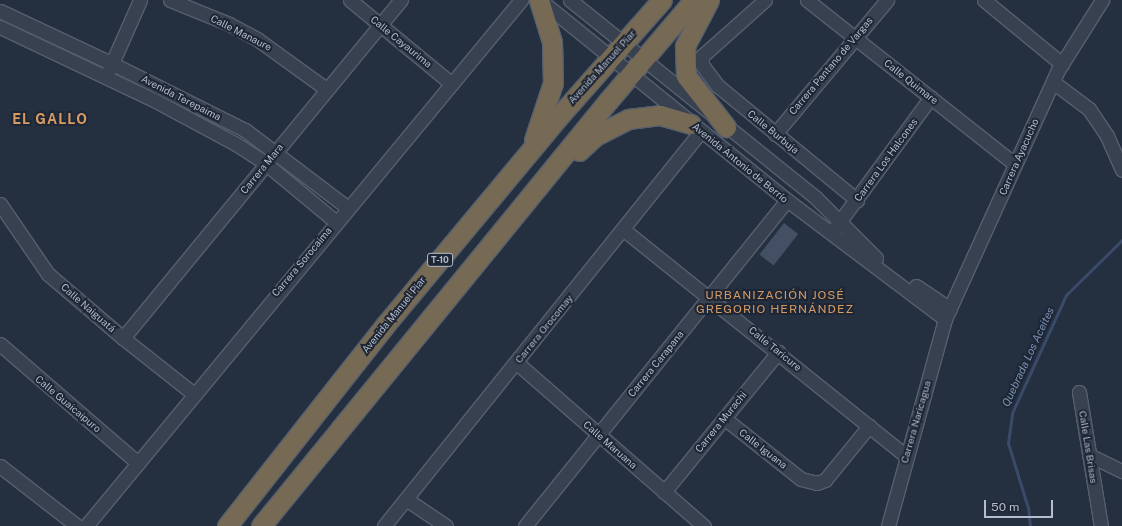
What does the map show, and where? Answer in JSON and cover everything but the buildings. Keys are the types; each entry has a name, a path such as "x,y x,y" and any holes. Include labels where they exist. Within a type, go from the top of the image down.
{"highway":[{"path":"529,152 552,83 552,42 540,0"},
{"name":"Avenida Manuel Piar","path":"227,526 386,324 529,152 662,0"},
{"path":"261,526 642,60 694,0"},
{"path":"709,0 685,46 686,76 726,127"},
{"path":"542,183 595,136 628,119 660,115 696,127"}],"street":[{"path":"106,77 140,0"},
{"name":"Calle Manaure","path":"170,0 229,24 257,39 326,89"},
{"name":"Calle Cayaurima","path":"350,0 452,84"},
{"name":"Carrera Mara","path":"123,338 210,236 265,164 401,0"},
{"name":"Carrera Sorocaima","path":"86,526 520,0"},
{"name":"Avenida Antonio de Berrío","path":"540,0 630,75 787,200 831,233 948,314"},
{"name":"Avenida Antonio de Berrío","path":"570,0 642,60 816,198 879,261 948,314"},
{"name":"Calle Burbuja","path":"765,0 702,56 702,65 718,86 774,134 857,200"},
{"name":"Calle Quimare","path":"807,0 1016,164"},
{"name":"Carrera Pantano de Vargas","path":"774,134 854,37 887,0"},
{"name":"Carrera Ayacucho","path":"948,314 1053,82 1062,64 1102,0"},
{"path":"989,2 1062,64"},
{"name":"Avenida Terepaima","path":"0,11 113,64 245,130 348,208"},
{"name":"Avenida Terepaima","path":"0,27 106,77 229,140 265,164 336,222"},
{"path":"1053,82 1089,109 1106,136 1122,170"},
{"name":"Carrera Los Halcones","path":"831,233 857,200 931,97"},
{"name":"Carrera Orocomay","path":"384,526 624,230 696,127"},
{"name":"Carrera Carapana","path":"525,526 787,200"},
{"name":"Calle Naiguatá","path":"0,204 48,274 123,338 194,394"},
{"name":"Calle Taricure","path":"624,230 710,297 906,456"},
{"name":"Carrera Naricagua","path":"888,526 906,456 948,314"},
{"name":"Calle Guaicaipuro","path":"0,344 138,463"},
{"name":"Carrera Murachi","path":"664,492 778,352"},
{"name":"Calle Maruana","path":"517,363 704,526"},
{"name":"Calle Las Brisas","path":"1079,392 1101,526"},
{"name":"Calle Iguana","path":"724,418 801,479 817,483 825,480 869,426"},
{"path":"1089,455 1122,471"},
{"path":"0,466 77,526"},
{"path":"406,499 446,526"}],"waterway":[{"name":"Quebrada Los Aceites","path":"1030,526 1028,508 1008,443 1012,413 1066,295 1122,240"}],"district":[{"name":"EL GALLO","path":"50,119"},
{"name":"URBANIZACIÓN JOSÉ GREGORIO HERNÁNDEZ","path":"775,303"}]}
